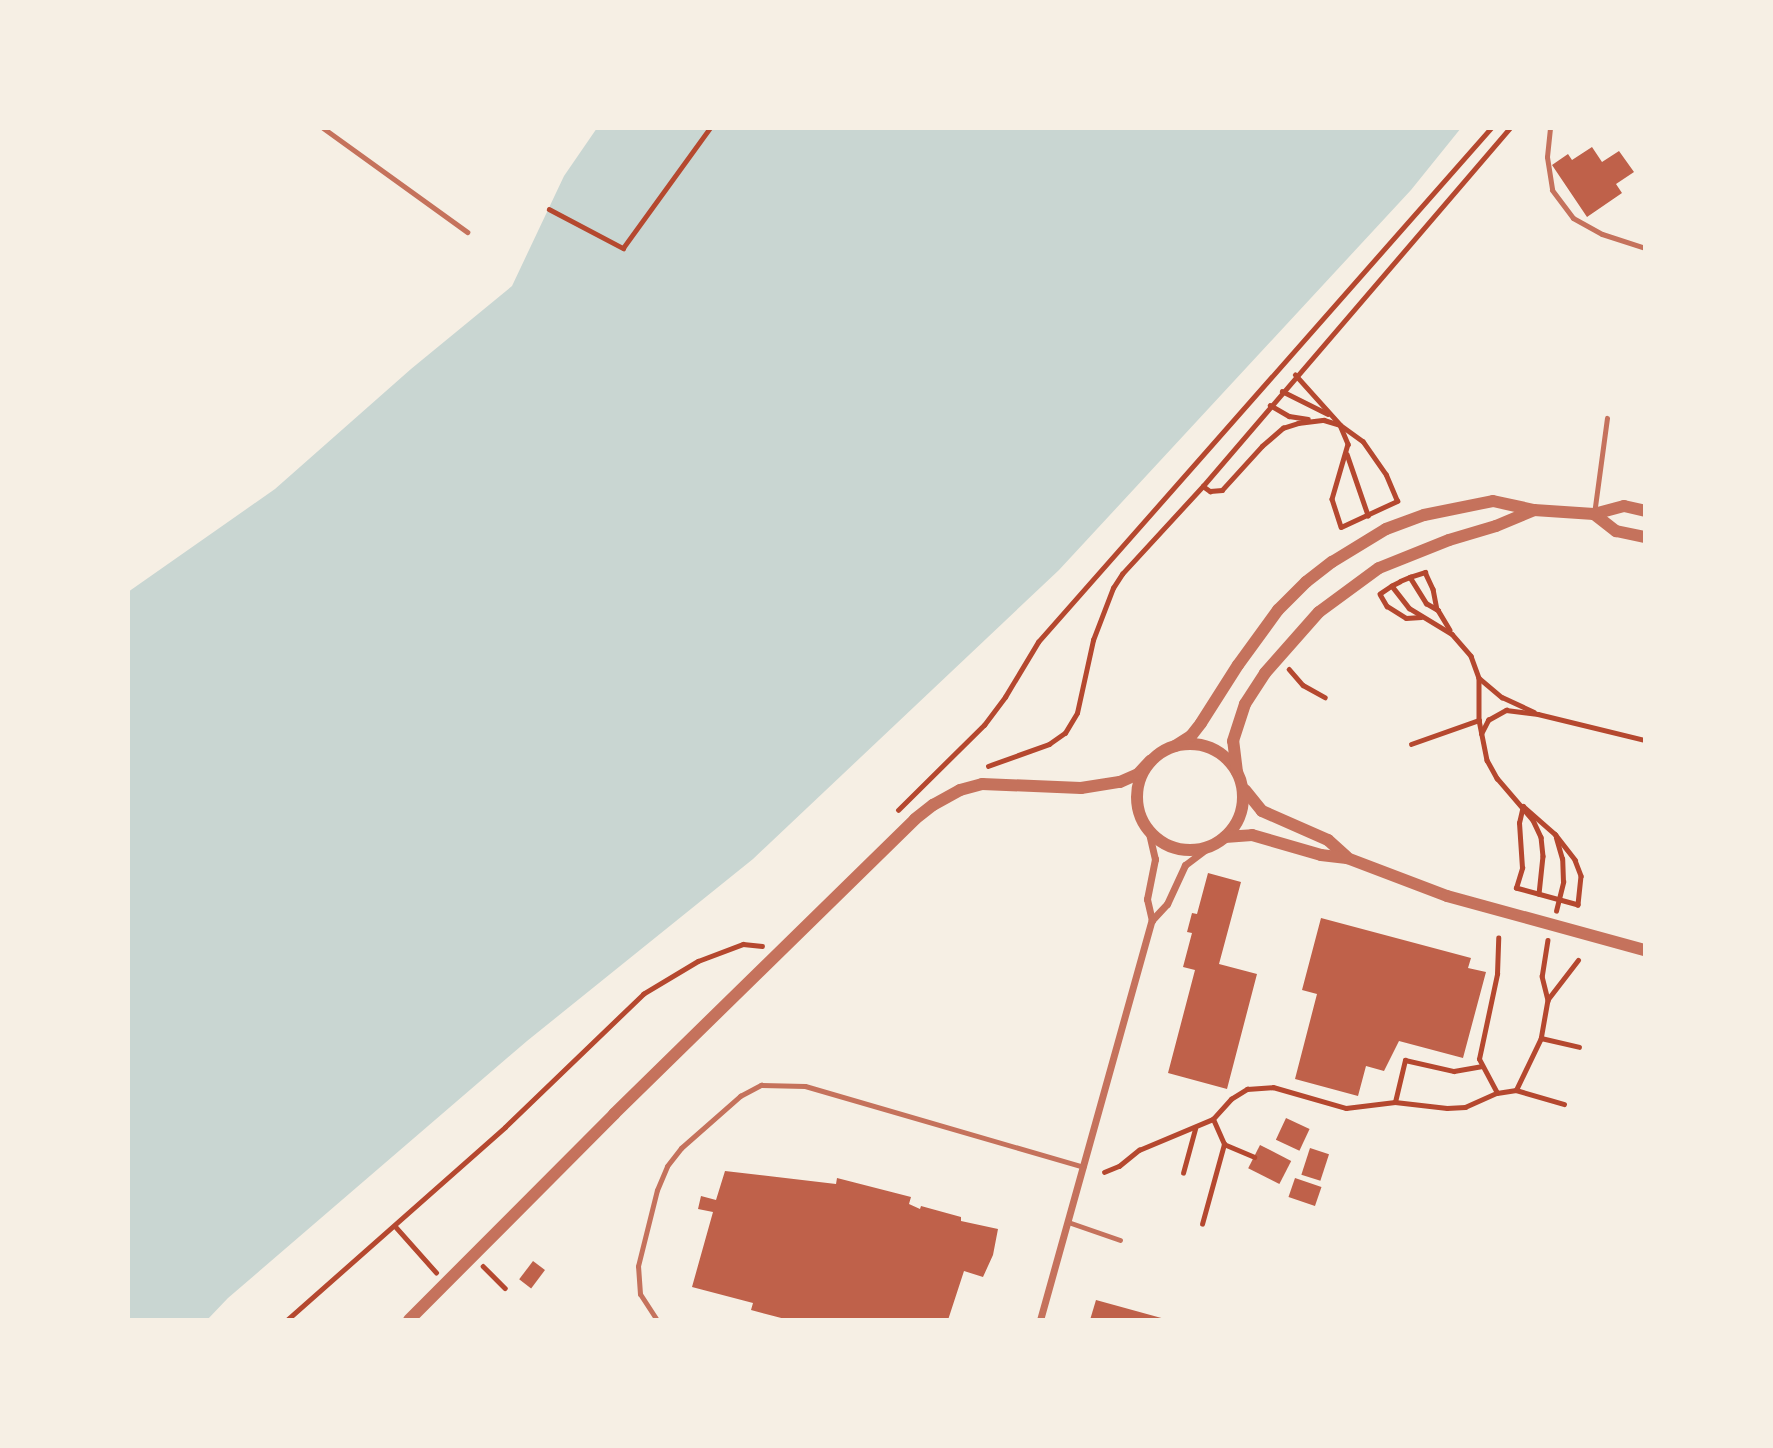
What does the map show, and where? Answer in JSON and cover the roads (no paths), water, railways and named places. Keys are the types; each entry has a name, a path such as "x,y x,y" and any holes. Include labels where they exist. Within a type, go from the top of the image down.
{"street":[{"path":"409,1320 614,1114 905,829 933,805 960,790 982,784 1081,788 1120,782 1138,774 1150,761 1191,736 1278,610 1306,582 1332,562 1386,529 1424,515 1493,501 1534,510 1594,514 1624,506 1645,511"},
{"path":"1347,858 1328,840 1262,811 1250,800 1237,772 1233,741 1245,704 1265,673 1319,612 1380,568 1534,510"},
{"path":"1594,514 1616,531 1645,537"},
{"path":"1175,746 1204,745 1217,751 1237,772"},
{"path":"1150,761 1138,788 1139,809 1148,829 1155,859 1147,899 1153,920"},
{"path":"1040,1320 1153,920 1167,904 1185,865 1224,837 1241,814 1242,786"},
{"path":"1148,829 1164,842 1184,849 1212,845"},
{"path":"1224,837 1252,835 1321,855 1347,858 1447,896 1645,950"}],"lane":[{"path":"323,128 467,233"},
{"path":"1550,128 1547,157 1552,190 1573,218 1602,234 1645,248"},
{"path":"1594,514 1607,418"},
{"path":"657,1320 640,1294 639,1266 657,1190 667,1166 681,1148 740,1096 761,1085 805,1086 1083,1167"},
{"path":"1068,1222 1120,1240"}]}
